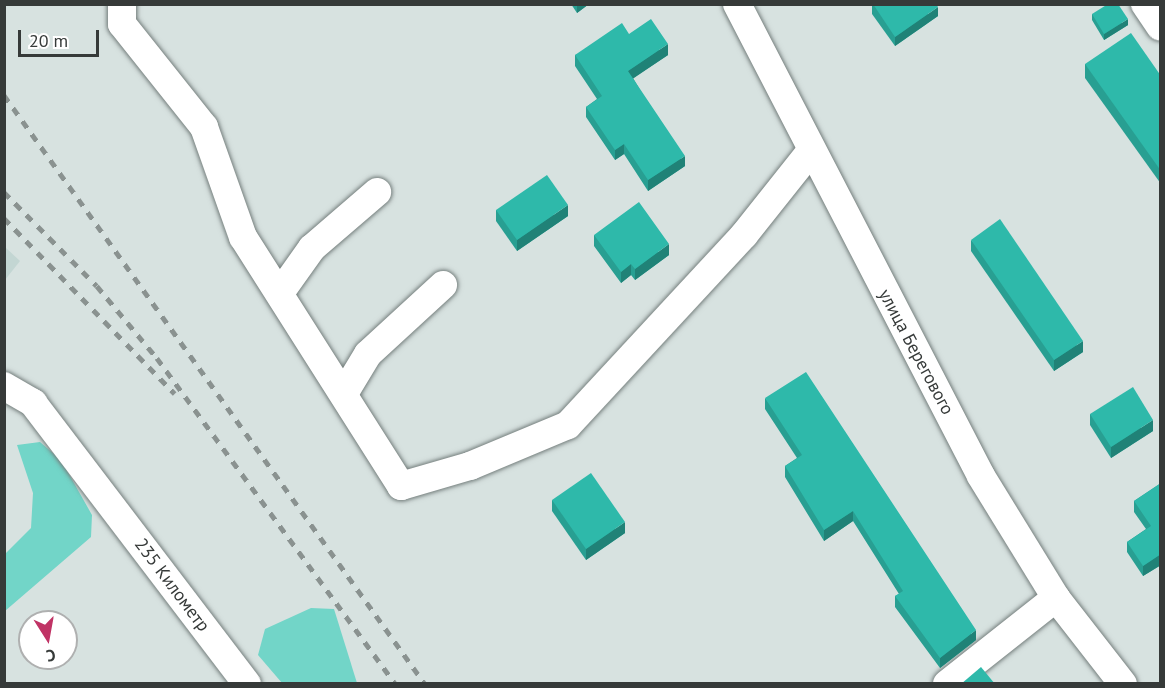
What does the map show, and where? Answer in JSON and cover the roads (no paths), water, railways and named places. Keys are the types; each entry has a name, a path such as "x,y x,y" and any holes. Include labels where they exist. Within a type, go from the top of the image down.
{"street":[{"path":"122,4 122,24 204,127 243,237 345,392 401,486 470,466 568,425 744,235 810,152"},
{"name":"улица Берегового","path":"737,4 810,152 981,476 1056,598 1123,684"},
{"path":"1145,4 1161,26"},
{"path":"280,293 312,248 377,192"},
{"path":"345,392 368,354 443,285"},
{"name":"235 Километр","path":"4,386 33,403 247,684"},
{"path":"947,684 1056,598"}],"railway":[{"path":"4,95 425,684"},
{"path":"4,192 97,286 157,358 396,684"},
{"path":"4,218 175,394"}]}
